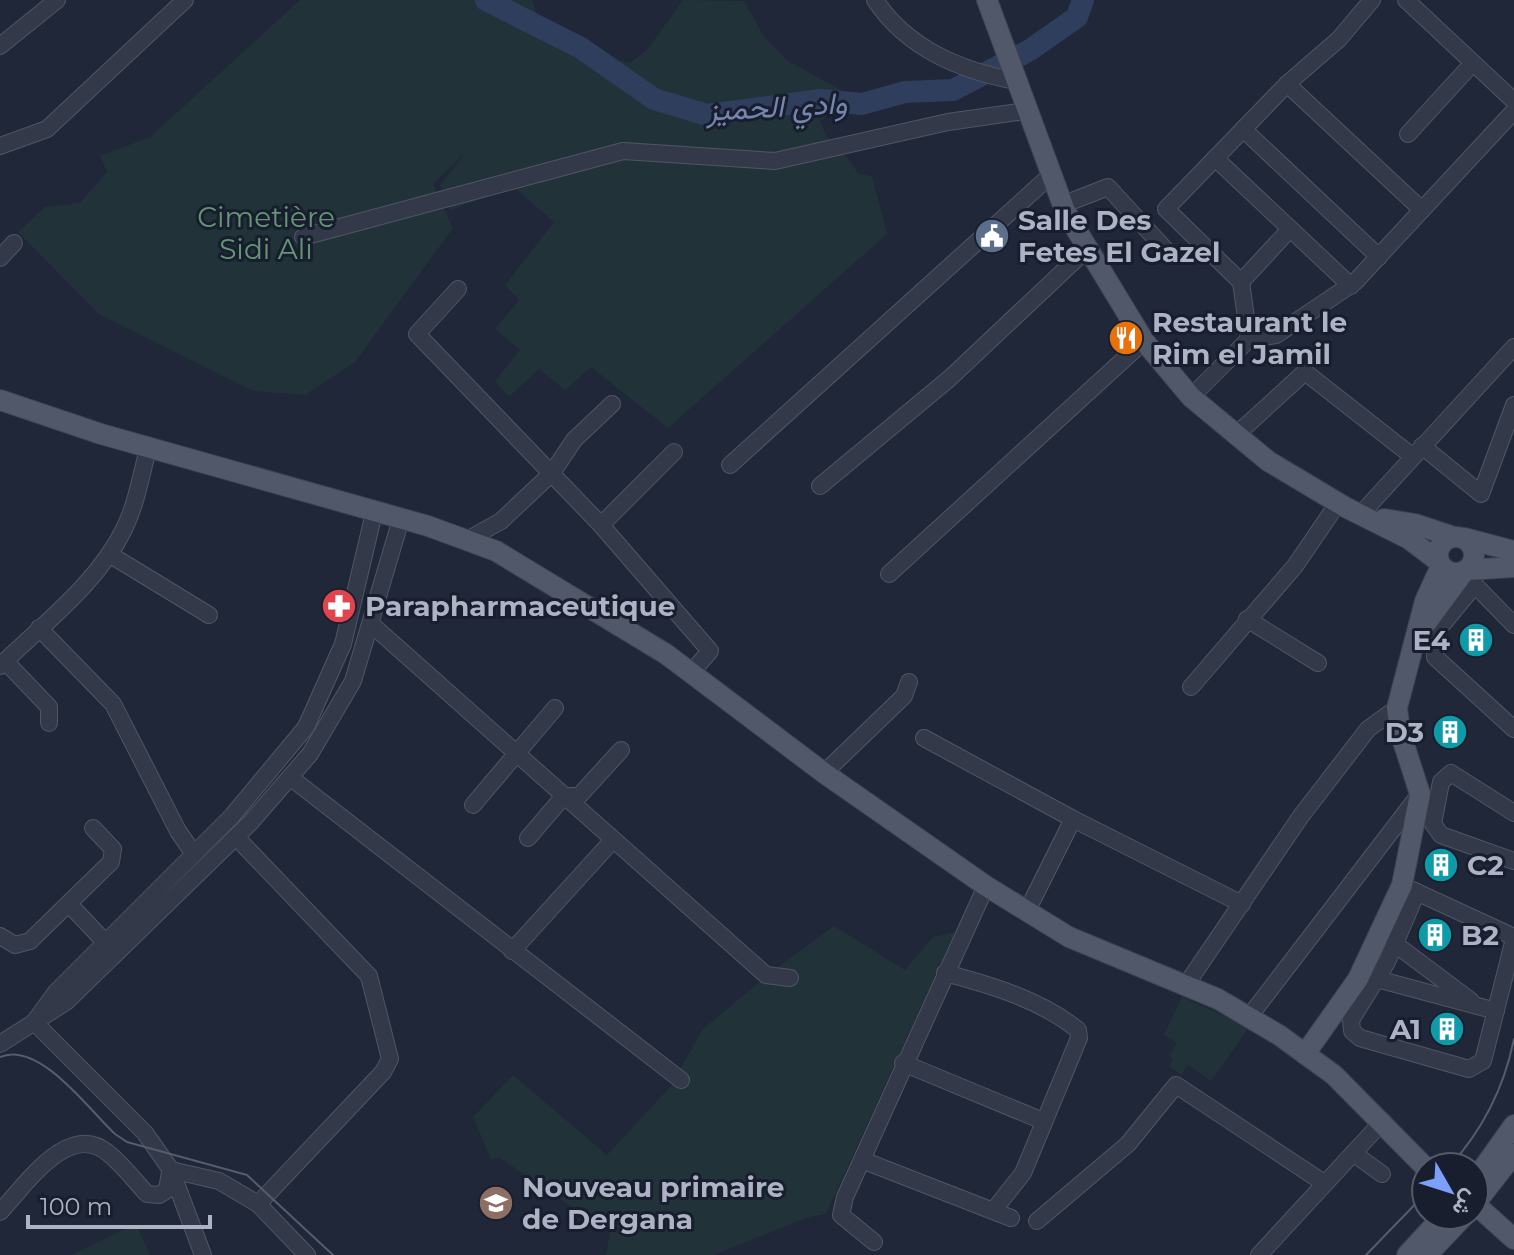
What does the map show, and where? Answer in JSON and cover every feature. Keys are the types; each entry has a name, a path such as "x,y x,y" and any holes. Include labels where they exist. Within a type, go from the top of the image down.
{"main road":[{"path":"987,0 1025,111 1062,205 1144,341 1191,397 1268,461 1338,503 1409,539 1454,574 1468,575 1514,567"},
{"path":"0,400 401,519 496,551 544,577 666,654 824,773 986,886 1069,937 1186,985 1249,1017 1305,1054 1383,1121 1410,1151"},
{"path":"1360,515 1415,524 1514,551"},
{"path":"1305,1054 1358,979 1410,888 1420,794 1400,732 1397,708 1425,601 1440,563 1441,545 1459,538"},
{"path":"1416,640 1468,575 1474,551 1459,538"},
{"path":"1490,1159 1514,1125"},
{"path":"1490,1191 1508,1174 1514,1154"},
{"path":"1490,1222 1514,1239"},
{"path":"1407,1255 1426,1231"},
{"path":"1427,1255 1449,1231"}],"street":[{"path":"0,46 57,0"},
{"path":"0,146 47,129 185,0"},
{"path":"875,0 908,39 938,56 987,75 1015,81"},
{"path":"1249,339 1241,282 1166,209 1287,84 1339,39 1372,0"},
{"path":"1406,0 1514,101"},
{"path":"1408,134 1472,64"},
{"path":"1287,84 1422,210"},
{"path":"303,237 623,151 775,161 948,122 1025,111"},
{"path":"1191,397 1249,339 1276,335 1351,286 1514,111"},
{"path":"1243,129 1379,257"},
{"path":"1215,158 1351,286"},
{"path":"730,465 1051,175"},
{"path":"1062,205 1108,187 1165,249"},
{"path":"1241,282 1290,229"},
{"path":"0,258 14,243"},
{"path":"820,486 950,378 1087,249"},
{"path":"458,289 417,334 601,525 710,651 690,674"},
{"path":"889,574 1144,341"},
{"path":"1360,515 1513,351"},
{"path":"1237,434 1305,372 1481,494 1514,405"},
{"path":"467,540 501,521 552,473 574,440 612,404"},
{"path":"49,723 49,707 3,664 109,554 131,514 149,446"},
{"path":"601,525 674,452"},
{"path":"1191,687 1295,566 1338,503"},
{"path":"0,1044 59,1008 212,847 306,727 332,672 352,607 374,513"},
{"path":"34,1022 50,999 194,854 236,837 291,778 339,710 358,668 401,519"},
{"path":"109,554 209,615"},
{"path":"1514,625 1468,575 1437,631 1433,648 1435,657 1514,729"},
{"path":"352,607 372,619 516,753 766,975 790,978"},
{"path":"1247,619 1318,663"},
{"path":"39,628 113,704 178,831 194,854"},
{"path":"824,773 904,696 909,682"},
{"path":"473,805 555,708"},
{"path":"1186,985 1301,816 1368,729 1397,708"},
{"path":"924,738 1073,819 1242,904"},
{"path":"528,838 564,796 579,796 621,750"},
{"path":"1514,813 1451,773 1441,782 1433,824 1441,835 1514,861"},
{"path":"291,778 681,1080"},
{"path":"1249,1017 1420,794"},
{"path":"1027,911 1073,819"},
{"path":"0,936 10,944 25,944 113,858 111,844 93,828"},
{"path":"236,837 369,976 390,1059 383,1072 258,1204"},
{"path":"512,951 613,840"},
{"path":"874,1242 841,1215 845,1197 903,1063 986,886"},
{"path":"1410,888 1514,938 1483,1061 1469,1069 1356,1035 1351,1020 1395,944 1410,888"},
{"path":"69,904 105,942"},
{"path":"1395,944 1477,1006"},
{"path":"945,973 985,983 1061,1016 1078,1030 1079,1038 1023,1173 993,1211"},
{"path":"1377,979 1496,1011"},
{"path":"34,1022 145,1133 171,1170 203,1255"},
{"path":"903,1063 1043,1121"},
{"path":"1037,1221 1128,1144 1176,1085 1324,1183"},
{"path":"1259,1255 1383,1121"},
{"path":"0,1212 62,1148 84,1143 109,1153 147,1194 159,1195 167,1190 171,1170"},
{"path":"1353,1153 1382,1174"},
{"path":"862,1160 1011,1218"},
{"path":"171,1170 219,1181 258,1204 307,1255"}],"green space":[{"name":"Cimetière Sidi Ali","path":"300,0 532,0 542,33 559,46 630,63 647,50 683,0 744,1 765,38 788,61 852,96 820,121 829,139 848,158 858,174 872,176 887,234 668,428 591,367 565,390 539,369 509,397 495,381 520,350 495,329 519,300 505,285 554,222 514,187 451,210 440,185 466,152 433,184 453,228 355,362 305,395 253,391 99,314 18,232 45,207 80,203 107,172 100,156 150,137"},
{"path":"834,926 905,970 933,937 955,932 826,1214 809,1217 714,1255 606,1255 610,1233 500,1158 491,1159 473,1117 513,1075 607,1155 670,1087 702,1030 774,970"},
{"path":"1182,997 1249,1027 1211,1081 1188,1065 1181,1074 1169,1067 1173,1058 1169,1056 1177,1043 1164,1035"},
{"path":"136,1224 150,1255 71,1255"}],"waterway":[{"name":"وادي الحميز","path":"486,0 581,48 654,99 707,115 821,100 862,104 905,92 953,90 1030,50 1077,17 1083,0"}],"tram line":[{"path":"1462,1151 1482,1123 1498,1091 1514,1039"},
{"path":"0,1057 15,1054 31,1058 47,1068 127,1142 247,1175 333,1255"},
{"path":"1366,1255 1410,1210"}],"place":[{"name":"Salle Des Fetes El Gazel","path":"992,236"},
{"name":"Restaurant le Rim el Jamil","path":"1126,338"},
{"name":"Parapharmaceutique","path":"339,606"},
{"name":"E4","path":"1476,640"},
{"name":"D3","path":"1450,732"},
{"name":"C2","path":"1441,865"},
{"name":"B2","path":"1435,935"},
{"name":"A1","path":"1447,1029"},
{"name":"Nouveau primaire de Dergana","path":"496,1203"}]}
